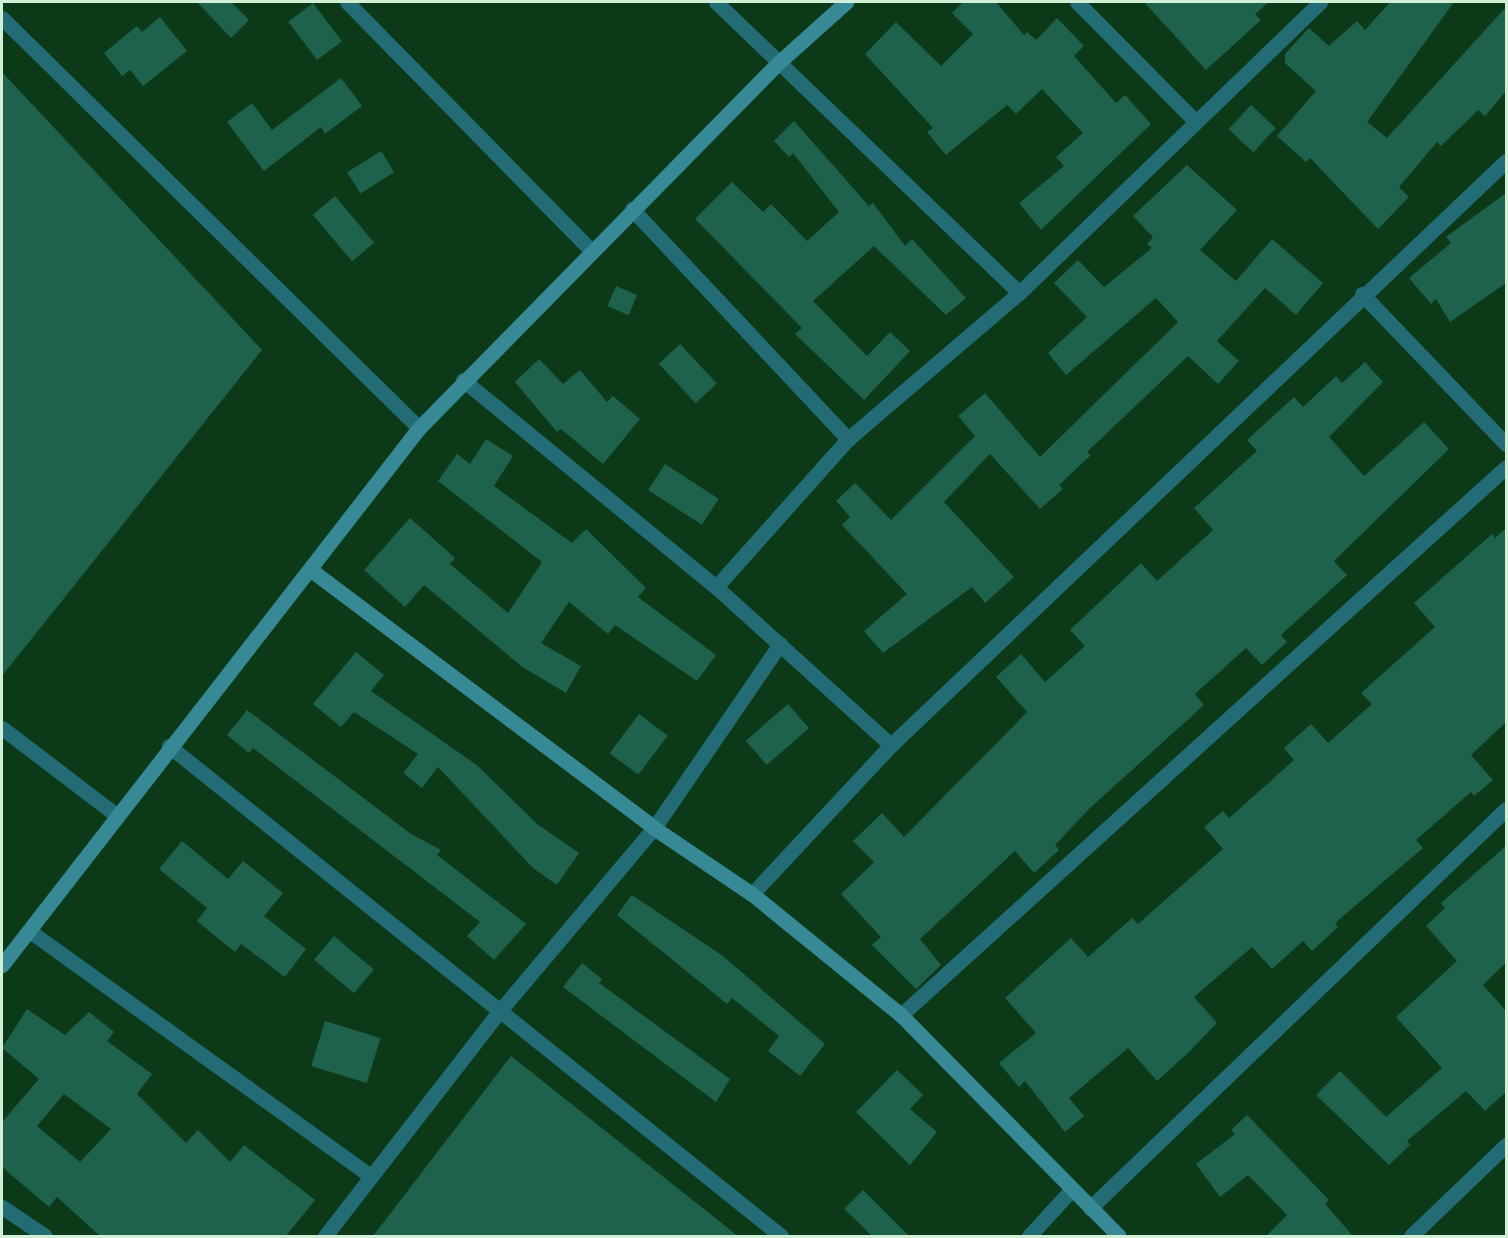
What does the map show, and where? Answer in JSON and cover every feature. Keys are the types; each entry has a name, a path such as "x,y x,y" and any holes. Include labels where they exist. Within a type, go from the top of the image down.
{"street":[{"path":"347,2 592,251"},
{"path":"716,2 777,64 1019,293"},
{"path":"2,965 31,932 116,815 311,570 418,428 777,64 846,2"},
{"path":"1077,2 1196,122"},
{"path":"716,587 848,439 1019,293 1320,2"},
{"path":"2,18 418,428"},
{"path":"752,894 891,744 1362,294 1506,161"},
{"path":"632,209 848,439"},
{"path":"1362,294 1506,444"},
{"path":"463,380 716,587 891,744"},
{"path":"900,1015 1506,467"},
{"path":"311,570 654,828 752,894 900,1015 1119,1236"},
{"path":"325,1236 369,1175 498,1013 654,828 780,644"},
{"path":"2,728 116,815"},
{"path":"169,746 498,1013 781,1236"},
{"path":"1090,1208 1506,809"},
{"path":"31,932 369,1175"},
{"path":"1411,1236 1506,1145"},
{"path":"1029,1236 1072,1189"},
{"path":"2,1207 45,1236"}],"building":[{"path":"197,2 231,2 249,20 231,38"},
{"path":"963,2 996,2 1024,35 1027,32 1036,40 1057,18 1084,46 1074,56 1116,103 1125,95 1151,124 1041,230 1019,203 1064,166 1056,157 1083,133 1042,89 1016,114 1007,105 946,155 927,132 933,128 865,54 896,22 941,66 973,34 952,13"},
{"path":"1144,2 1269,2 1255,14 1261,20 1206,70"},
{"path":"1390,2 1454,2 1367,122 1387,138 1506,7 1506,91 1485,116 1478,110 1441,146 1437,142 1399,187 1409,197 1378,229 1310,158 1306,162 1277,136 1316,91 1285,63 1285,54 1309,28 1329,46 1357,21 1365,30"},
{"path":"313,3 342,41 317,60 288,22"},
{"path":"160,17 187,51 143,86 130,70 122,76 104,53 137,26 142,32"},
{"path":"2,72 262,350 2,676"},
{"path":"341,78 362,106 325,134 321,127 264,171 227,122 252,103 272,130"},
{"path":"1251,105 1276,128 1253,152 1228,129"},
{"path":"794,121 869,206 873,203 905,246 912,239 966,298 946,315 874,246 813,301 867,356 890,332 910,351 864,400 795,334 802,328 695,219 732,182 763,212 771,204 807,241 839,212 793,153 789,157 774,141"},
{"path":"381,151 394,172 360,193 347,172"},
{"path":"1187,165 1237,210 1200,250 1236,281 1272,239 1323,283 1296,315 1265,288 1217,341 1239,361 1218,384 1188,356 1087,452 1091,455 1059,485 1063,489 1040,509 990,454 944,502 1014,577 985,603 972,587 883,653 864,631 907,594 842,525 850,517 836,501 855,483 891,520 975,436 958,416 985,393 1040,457 1178,322 1156,298 1066,375 1048,353 1087,317 1054,283 1078,260 1104,287 1152,248 1147,244 1153,237 1133,216"},
{"path":"1506,193 1506,283 1450,322 1436,299 1431,304 1409,278 1451,243 1446,237"},
{"path":"335,196 374,243 352,261 313,215"},
{"path":"616,286 637,295 629,315 607,306"},
{"path":"680,344 717,383 696,403 659,364"},
{"path":"539,359 563,384 580,370 607,402 613,396 640,419 603,464 561,429 557,432 515,382"},
{"path":"1365,362 1383,382 1329,437 1364,476 1424,422 1449,449 1334,561 1347,575 1281,635 1287,642 1262,665 1246,648 1195,694 1204,705 1090,808 1055,845 1059,850 1034,873 1015,851 920,939 941,965 916,989 872,945 881,937 841,894 874,862 853,841 882,813 904,837 1027,712 996,677 1021,654 1045,682 1085,646 1070,630 1141,563 1157,581 1213,530 1194,508 1257,451 1247,440 1294,397 1303,407 1336,376 1342,383"},
{"path":"486,439 513,456 494,486 572,543 586,529 646,588 638,597 716,655 697,681 615,625 608,634 569,602 541,643 581,666 566,693 521,666 424,585 405,607 364,570 410,518 455,558 450,564 508,613 542,562 438,481 457,454 470,464"},
{"path":"665,464 719,499 702,525 648,490"},
{"path":"1506,528 1506,722 1471,755 1493,780 1474,796 1471,792 1416,840 1423,848 1335,923 1338,927 1312,951 1303,941 1272,969 1252,947 1194,997 1217,1023 1157,1081 1128,1048 1069,1098 1084,1116 1065,1132 1025,1081 1019,1087 999,1063 1036,1033 1005,998 1071,938 1088,957 1132,918 1138,924 1223,849 1204,827 1223,811 1229,818 1294,760 1284,748 1311,724 1328,743 1372,704 1361,693 1435,627 1414,603 1492,534 1495,538"},
{"path":"356,652 384,675 371,691 478,766 537,824 579,853 557,885 533,868 438,767 422,788 403,773 418,754 354,712 341,727 313,704"},
{"path":"788,704 809,728 767,765 746,741"},
{"path":"247,710 411,834 441,850 437,855 526,924 494,960 467,936 480,922 253,748 249,753 227,735"},
{"path":"639,714 668,736 638,775 610,753"},
{"path":"182,841 228,879 243,861 283,893 264,916 306,949 285,977 241,944 235,952 197,921 207,908 159,869"},
{"path":"1506,846 1506,963 1483,985 1506,1011 1506,1092 1485,1111 1466,1091 1407,1141 1410,1145 1389,1165 1316,1095 1340,1071 1386,1117 1442,1068 1396,1017 1457,961 1426,926 1445,908 1441,903"},
{"path":"632,895 723,956 825,1044 800,1076 768,1051 779,1036 732,998 727,1004 617,915"},
{"path":"334,936 374,969 354,993 314,960"},
{"path":"582,963 602,979 599,983 730,1079 716,1102 563,987"},
{"path":"27,1009 65,1035 89,1012 114,1032 107,1041 152,1074 137,1094 186,1143 198,1130 230,1162 244,1145 315,1200 286,1236 100,1236 57,1197 49,1207 2,1167 2,1122 39,1079 2,1048","holes":["64,1094 111,1129 80,1162 37,1126"]},
{"path":"325,1021 380,1038 367,1083 311,1066"},
{"path":"511,1056 738,1236 373,1236"},
{"path":"897,1070 923,1095 910,1109 937,1132 910,1165 856,1112"},
{"path":"1247,1115 1329,1200 1325,1204 1353,1236 1266,1236 1287,1215 1248,1175 1220,1197 1196,1164 1235,1134 1231,1130"},
{"path":"863,1190 909,1236 872,1236 844,1209"}]}
